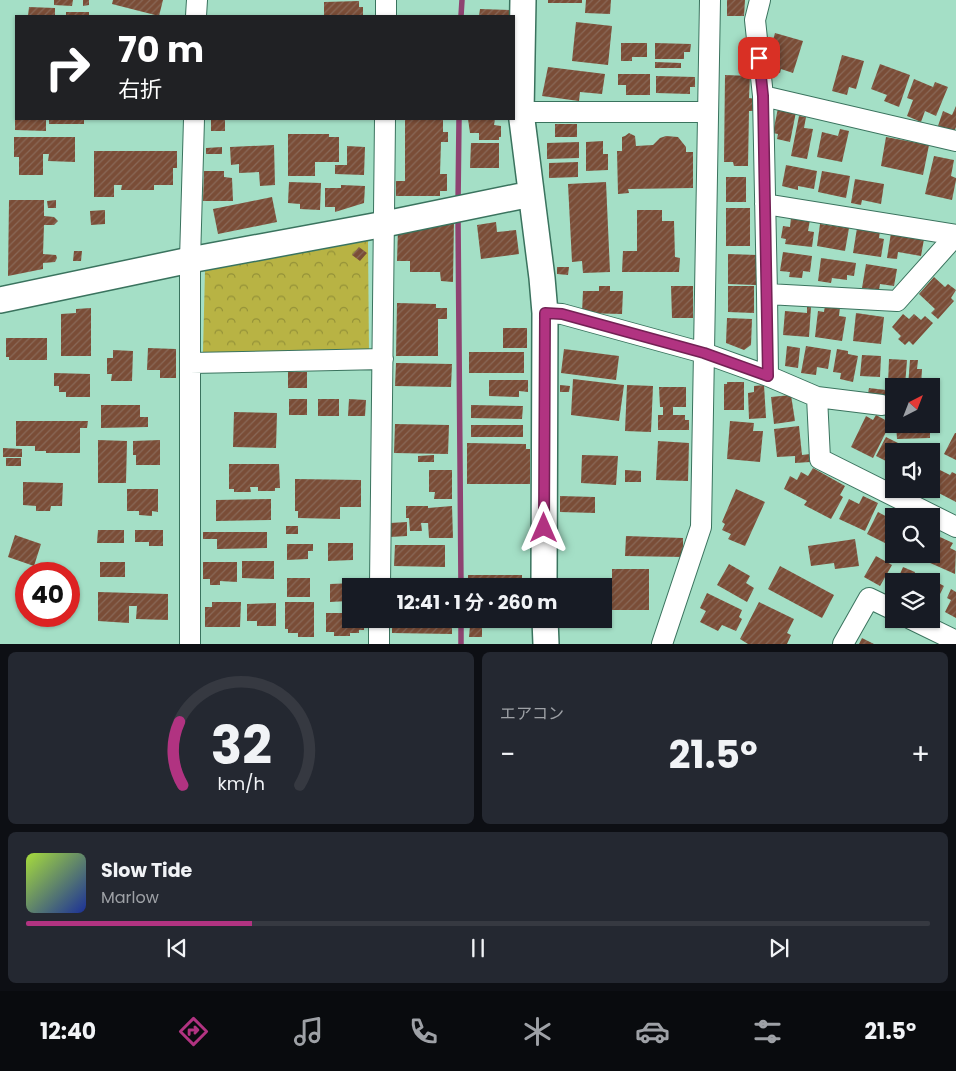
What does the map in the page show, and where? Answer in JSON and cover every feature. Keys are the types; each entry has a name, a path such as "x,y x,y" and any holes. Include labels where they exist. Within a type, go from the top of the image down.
{"street":[{"path":"196,15 197,0"},
{"path":"386,0 386,15"},
{"path":"523,0 521,112 545,313 544,578"},
{"path":"662,644 701,528 710,0"},
{"path":"760,0 755,20 763,96 768,376"},
{"path":"763,96 956,140"},
{"path":"521,112 708,112"},
{"path":"190,644 190,260 194,120"},
{"path":"380,578 385,120"},
{"path":"0,300 190,260 385,224 531,194"},
{"path":"766,204 956,235"},
{"path":"767,294 897,301 956,235"},
{"path":"545,313 562,314 704,353 768,376 817,397 882,405"},
{"path":"190,363 383,359"},
{"path":"817,397 820,459 956,527"},
{"path":"843,644 869,598 885,606"},
{"path":"379,628 379,644"},
{"path":"545,628 546,644"},
{"path":"929,628 956,641"}],"green space":[{"path":"368,241 369,354 203,352 205,271"}],"building":[{"path":"54,0 73,0 72,6 54,5"},
{"path":"83,0 89,0 89,5 83,6"},
{"path":"113,0 163,0 159,15 112,4"},
{"path":"548,0 582,0 582,3 548,3"},
{"path":"586,0 611,0 610,14 585,13"},
{"path":"727,0 745,0 744,16 727,16"},
{"path":"359,1 359,7 363,7 363,15 324,15 324,2"},
{"path":"29,7 55,8 55,15 28,15"},
{"path":"480,9 510,10 510,15 479,15"},
{"path":"66,12 89,12 89,15 66,15"},
{"path":"576,22 612,26 608,65 572,61"},
{"path":"775,33 803,41 793,73 781,69 780,73 773,71 777,56 769,54"},
{"path":"621,43 647,43 647,57 632,57 632,61 621,61"},
{"path":"655,43 691,44 690,52 684,52 684,59 655,59"},
{"path":"842,55 864,61 856,89 849,87 847,95 832,91"},
{"path":"655,62 681,63 681,68 655,68"},
{"path":"880,64 910,75 899,107 884,101 887,95 871,89"},
{"path":"548,67 605,74 602,94 580,92 579,101 542,96"},
{"path":"618,74 650,74 650,95 626,95 626,85 618,85"},
{"path":"725,75 750,76 749,98 756,99 755,111 749,111 748,166 734,166 733,162 724,162"},
{"path":"656,76 695,77 695,87 690,87 690,94 656,93"},
{"path":"914,79 933,87 935,82 948,87 936,116 925,111 921,122 907,116 913,100 907,98"},
{"path":"956,106 956,127 954,132 938,126 943,111 952,115"},
{"path":"778,108 796,112 790,142 777,139 778,134 773,133"},
{"path":"799,116 806,117 804,128 813,129 807,159 791,156"},
{"path":"15,120 46,120 46,131 15,130"},
{"path":"49,120 84,120 84,124 49,124"},
{"path":"211,120 225,120 225,131 211,131"},
{"path":"405,120 443,120 443,132 448,132 448,142 441,142 440,174 447,174 447,191 440,191 440,196 396,196 396,181 405,181"},
{"path":"468,120 495,120 494,125 501,126 501,137 499,137 499,140 479,140 479,133 470,133"},
{"path":"555,124 577,124 577,137 555,137"},
{"path":"840,129 849,131 842,162 817,157 822,132 838,136"},
{"path":"629,133 635,136 636,146 653,145 660,138 666,136 678,137 686,147 686,152 693,152 693,188 628,189 629,193 618,194 617,151 622,151 622,137"},
{"path":"288,134 329,134 329,137 339,137 339,162 315,162 315,176 288,176"},
{"path":"14,137 75,137 75,162 48,161 49,154 43,154 43,175 19,175 19,157 14,157"},
{"path":"886,137 929,145 923,175 881,166"},
{"path":"603,141 603,154 608,154 608,170 586,171 586,142"},
{"path":"579,142 579,158 547,159 547,143"},
{"path":"471,143 499,143 499,168 470,168"},
{"path":"274,145 275,185 260,186 259,172 239,173 239,164 231,165 230,147"},
{"path":"347,146 365,147 364,175 335,174 335,165 347,165"},
{"path":"222,147 222,154 206,154 206,148"},
{"path":"94,151 177,151 177,168 173,168 173,185 154,185 154,190 121,190 122,185 114,185 114,197 94,197"},
{"path":"934,156 954,160 951,176 956,178 956,180 952,200 925,194"},
{"path":"578,162 578,177 549,178 549,163"},
{"path":"786,165 817,171 814,189 798,186 798,190 782,186"},
{"path":"204,171 224,171 224,177 232,178 233,201 203,201"},
{"path":"822,171 850,176 846,198 818,192"},
{"path":"726,177 746,177 746,202 726,202"},
{"path":"855,179 884,184 881,204 862,200 861,205 851,203"},
{"path":"289,182 321,183 320,210 300,209 300,204 288,203"},
{"path":"606,182 610,272 583,273 582,261 572,262 568,184"},
{"path":"341,185 365,186 364,203 335,212 335,207 325,207 325,188 341,188"},
{"path":"272,197 277,222 218,234 213,209"},
{"path":"9,200 44,200 44,216 54,217 58,221 54,225 44,225 43,254 56,255 55,262 43,263 43,269 8,276"},
{"path":"56,200 56,208 48,208 47,201"},
{"path":"726,208 750,208 750,246 726,246"},
{"path":"105,210 105,224 91,225 90,211"},
{"path":"637,210 662,210 662,221 674,221 675,257 680,258 679,272 622,272 623,251 637,251"},
{"path":"791,218 810,220 808,231 814,232 812,247 785,244 786,239 781,238 783,226 790,227"},
{"path":"454,219 453,282 441,281 440,272 410,272 410,261 397,261 398,229"},
{"path":"496,222 497,232 516,230 519,254 481,259 477,225"},
{"path":"820,224 849,228 845,251 817,246"},
{"path":"857,228 880,231 879,238 884,239 881,257 853,253"},
{"path":"891,233 924,239 921,256 898,252 897,259 887,258"},
{"path":"359,247 367,253 360,261 352,255"},
{"path":"74,251 82,251 81,261 73,261"},
{"path":"783,252 812,256 810,272 803,271 802,278 789,277 790,272 780,271"},
{"path":"728,254 757,255 756,285 728,284"},
{"path":"821,258 856,263 854,276 847,275 847,280 832,278 831,283 818,281"},
{"path":"866,264 897,269 894,286 880,284 879,290 862,288"},
{"path":"557,267 569,267 568,275 557,274"},
{"path":"934,277 945,287 948,284 956,290 951,298 954,301 938,319 931,313 935,309 919,294"},
{"path":"599,286 610,286 610,291 623,291 622,314 582,313 583,291 599,291"},
{"path":"671,286 693,286 693,318 672,318"},
{"path":"728,286 754,286 754,313 728,312"},
{"path":"397,303 436,304 436,308 447,308 447,319 438,319 438,356 396,356"},
{"path":"825,305 840,307 839,316 846,317 842,341 815,337 818,311 824,312"},
{"path":"807,307 811,307 809,337 783,335 785,311 807,313"},
{"path":"91,308 91,356 61,356 61,314 76,313 76,309"},
{"path":"856,313 884,317 881,344 853,341"},
{"path":"903,314 909,319 914,314 921,320 925,316 933,323 913,345 909,341 905,345 898,339 901,336 892,327"},
{"path":"727,318 752,319 751,345 744,350 726,343"},
{"path":"503,328 527,328 527,348 503,348"},
{"path":"6,338 47,338 47,360 9,360 9,357 6,357"},
{"path":"787,346 800,348 798,368 785,366"},
{"path":"806,346 831,350 828,369 817,367 816,375 801,373"},
{"path":"148,348 176,349 176,378 160,378 160,370 147,370"},
{"path":"564,349 619,356 616,380 561,373"},
{"path":"837,349 848,351 848,354 858,356 853,382 840,379 841,373 833,372"},
{"path":"113,350 133,351 132,381 111,381 112,374 107,374 107,358 113,358"},
{"path":"469,352 524,352 524,373 469,373"},
{"path":"862,355 881,356 880,377 860,376"},
{"path":"889,359 907,360 906,378 888,378"},
{"path":"910,360 918,360 917,369 922,369 921,378 909,378"},
{"path":"396,363 452,364 451,387 395,386"},
{"path":"288,372 307,372 307,388 288,388"},
{"path":"54,373 90,374 90,397 66,397 66,392 59,392 59,386 54,386"},
{"path":"573,379 624,385 619,421 571,415"},
{"path":"489,380 528,380 528,392 519,391 519,397 489,396"},
{"path":"727,382 744,382 744,410 724,410 724,384 727,384"},
{"path":"560,385 570,386 569,392 560,392"},
{"path":"627,385 653,386 651,432 625,431"},
{"path":"764,385 766,418 749,419 748,393 754,392 754,386"},
{"path":"659,387 686,387 686,407 673,407 673,415 685,415 685,420 689,420 689,430 658,430 658,415 663,415 663,407 660,407"},
{"path":"869,388 885,390 885,401 867,399"},
{"path":"791,395 795,421 774,424 771,397"},
{"path":"289,399 307,399 307,415 289,415"},
{"path":"318,399 339,399 339,416 318,416"},
{"path":"349,399 366,400 365,416 348,416"},
{"path":"101,405 140,405 140,417 148,417 148,427 101,428"},
{"path":"471,405 523,406 522,419 471,418"},
{"path":"234,412 277,413 276,448 233,447"},
{"path":"876,415 885,420 886,433 873,458 851,447 866,416 873,420"},
{"path":"16,421 88,421 87,428 80,428 80,453 46,453 46,451 35,451 35,446 16,446"},
{"path":"730,421 754,423 753,431 763,431 760,462 727,459"},
{"path":"395,424 449,425 448,454 394,453"},
{"path":"471,425 523,425 523,437 471,437"},
{"path":"799,426 802,455 810,454 810,462 795,463 795,456 777,457 774,429"},
{"path":"897,433 930,433 930,438 897,439"},
{"path":"956,433 956,460 944,454"},
{"path":"886,437 898,443 885,443 885,460 876,456"},
{"path":"98,440 127,441 126,483 98,483"},
{"path":"160,440 160,465 136,465 136,455 133,455 133,441"},
{"path":"658,441 689,443 688,481 656,480"},
{"path":"467,443 526,444 526,449 530,449 530,484 467,484"},
{"path":"3,448 22,449 22,457 3,457"},
{"path":"434,455 434,462 418,462 418,456"},
{"path":"582,455 618,456 616,485 581,483"},
{"path":"6,458 21,458 21,466 6,466"},
{"path":"229,464 279,464 280,488 275,488 275,491 258,491 258,487 250,487 251,492 234,492 234,489 229,489"},
{"path":"813,468 845,486 840,495 843,497 831,519 804,505 807,501 784,489 790,476 797,480 801,472 808,476"},
{"path":"429,470 452,470 452,499 434,499 435,492 429,492"},
{"path":"625,470 641,471 641,482 625,482"},
{"path":"940,470 950,475 952,472 956,474 956,502 940,494"},
{"path":"295,479 361,480 361,507 340,507 340,519 298,518 298,511 295,511"},
{"path":"23,482 63,483 62,506 51,506 50,511 36,511 36,506 23,505"},
{"path":"127,489 158,489 158,512 152,511 152,516 139,515 139,511 127,511"},
{"path":"736,489 765,502 745,546 728,539 731,534 722,530 725,524 722,522"},
{"path":"560,496 595,497 595,513 560,512"},
{"path":"863,496 878,503 865,531 839,519 849,499 859,504"},
{"path":"271,499 271,520 216,521 216,500"},
{"path":"406,506 428,506 428,508 452,506 453,538 429,538 428,523 421,523 422,531 410,531 409,518 406,518"},
{"path":"878,512 885,516 885,543 867,534"},
{"path":"407,522 407,536 390,537 390,523"},
{"path":"286,526 298,526 298,534 286,534"},
{"path":"98,530 124,530 124,543 97,543"},
{"path":"135,530 163,530 163,546 149,546 149,542 135,542"},
{"path":"203,532 267,532 267,548 217,549 217,539 203,539"},
{"path":"15,535 41,544 35,562 22,562 8,557"},
{"path":"626,536 683,538 683,557 625,556"},
{"path":"940,537 953,543 950,548 956,551 955,574 930,563 940,563"},
{"path":"855,539 859,566 835,569 834,563 811,566 808,546"},
{"path":"328,543 353,543 353,560 328,561"},
{"path":"287,544 313,544 313,551 308,551 308,559 287,560"},
{"path":"395,545 445,545 445,567 394,566"},
{"path":"876,556 885,561 885,563 892,565 887,573 885,573 885,577 880,586 864,577"},
{"path":"242,561 274,561 274,579 242,578"},
{"path":"100,562 125,562 125,577 100,577"},
{"path":"203,562 237,562 237,582 220,581 220,585 210,585 210,579 203,579"},
{"path":"729,564 750,576 746,583 754,588 747,602 717,585"},
{"path":"780,566 834,595 822,618 768,589"},
{"path":"903,567 915,572 915,573 900,573"},
{"path":"612,569 649,569 649,610 612,610"},
{"path":"468,575 522,575 522,578 468,578"},
{"path":"287,578 310,578 310,597 287,597"},
{"path":"330,584 342,584 342,601 330,602"},
{"path":"940,584 944,586 940,594"},
{"path":"951,589 956,592 956,618 945,612 951,600 947,598"},
{"path":"98,592 168,594 168,620 136,619 137,606 129,606 129,623 98,621"},
{"path":"707,593 742,610 739,617 742,619 736,631 722,625 718,631 700,622 706,611 700,608"},
{"path":"212,602 241,602 240,627 205,627 205,607 212,607"},
{"path":"285,602 314,602 314,637 298,637 298,633 288,633 288,629 285,629"},
{"path":"759,602 794,619 787,633 791,635 787,644 748,644 740,639"},
{"path":"276,603 276,626 257,626 257,621 247,621 247,604"},
{"path":"326,613 342,613 342,628 364,628 364,630 359,630 359,633 350,633 350,636 334,636 334,632 326,632"},
{"path":"392,628 452,628 452,634 392,633"},
{"path":"470,628 482,628 482,637 469,637"},
{"path":"862,638 874,644 859,644"}],"waterway":[{"path":"461,15 462,0"},
{"path":"458,204 459,120"},
{"path":"458,216 461,578"},
{"path":"461,628 461,644"}],"route":[{"path":"544,528 545,313 562,314 704,353 768,376 763,96 759,58"}]}
